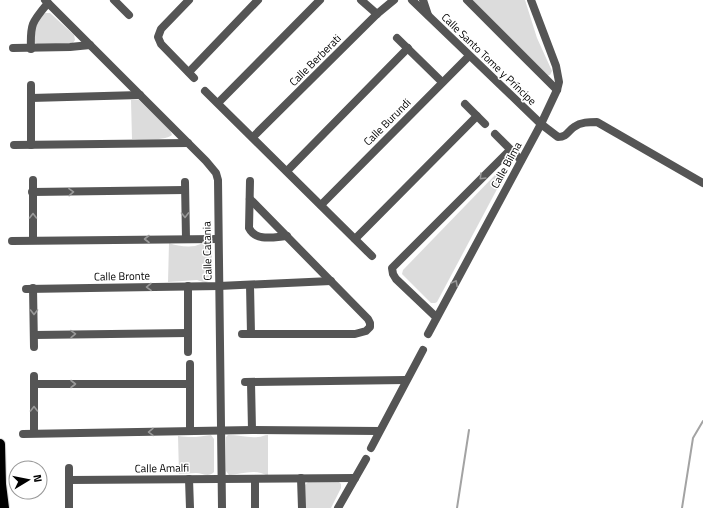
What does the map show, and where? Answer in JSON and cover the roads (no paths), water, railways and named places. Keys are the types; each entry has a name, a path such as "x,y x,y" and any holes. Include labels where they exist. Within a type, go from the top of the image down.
{"main road":[{"path":"0,444 1,484 4,508"}],"street":[{"path":"189,0 159,32 158,37 159,41 192,75 258,0"},
{"path":"218,103 320,0"},
{"path":"361,0 377,14"},
{"name":"Calle Berberati","path":"253,137 377,14 394,0"},
{"name":"Calle Santo Tome y Príncipe","path":"412,0 541,124 558,137 565,136 576,126 589,122 597,122 703,183"},
{"path":"423,0 428,16"},
{"path":"467,0 557,90"},
{"name":"Calle Bilma","path":"428,334 541,124 557,90 559,82 556,66 531,0"},
{"path":"118,1 129,15"},
{"path":"31,49 30,30 32,23 46,2"},
{"name":"Calle Catania","path":"46,2 188,143 216,173 218,180 222,508"},
{"path":"397,38 442,82"},
{"path":"13,48 31,49 90,45"},
{"path":"287,171 408,48"},
{"name":"Calle Burundi","path":"321,205 469,56"},
{"path":"31,85 31,145"},
{"path":"205,91 372,256"},
{"path":"31,98 140,95"},
{"path":"465,104 485,124"},
{"path":"355,239 477,116"},
{"path":"495,134 521,160"},
{"path":"14,145 188,143"},
{"path":"436,317 396,279 392,271 394,265 510,150"},
{"path":"32,180 33,240"},
{"path":"250,181 249,228 253,234 261,238 287,236"},
{"path":"32,192 185,186 186,239"},
{"path":"242,334 355,334 366,331 370,327 368,319 250,199"},
{"path":"12,241 218,239"},
{"name":"Calle Bronte","path":"34,335 30,289 219,286 331,281"},
{"path":"250,285 251,334"},
{"path":"188,286 188,352"},
{"path":"34,346 34,335 188,333"},
{"path":"371,448 423,350"},
{"path":"190,364 190,431"},
{"path":"34,433 34,380 189,384"},
{"path":"252,430 248,382 406,380"},
{"path":"23,434 252,430 379,431"},
{"path":"338,508 366,459"},
{"path":"69,468 69,508"},
{"path":"301,478 302,508"},
{"name":"Calle Amalfi","path":"69,480 354,478"},
{"path":"189,479 190,508"},
{"path":"255,479 255,508"}],"waterway":[{"path":"682,508 693,438 703,421"},
{"path":"457,508 469,430"}]}
